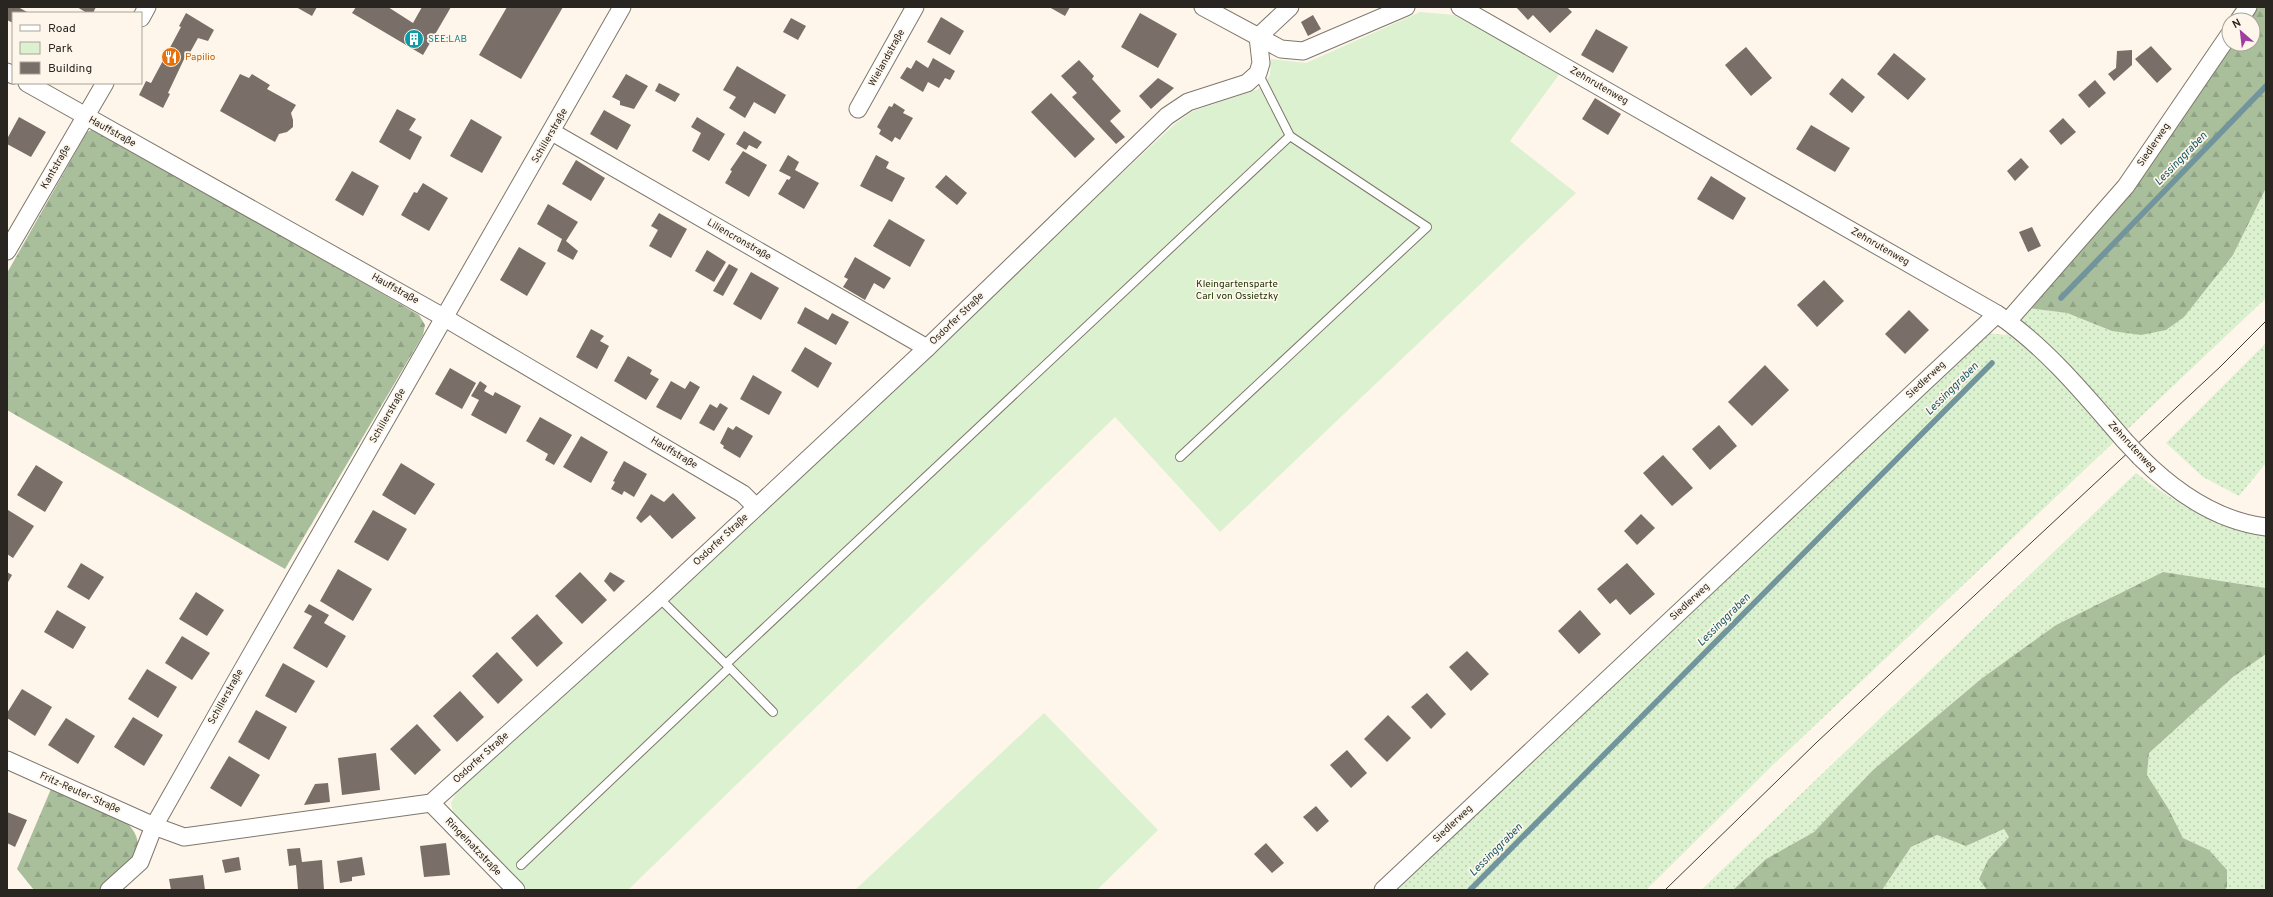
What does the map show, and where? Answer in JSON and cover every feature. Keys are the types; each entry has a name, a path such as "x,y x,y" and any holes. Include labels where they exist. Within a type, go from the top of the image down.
{"street":[{"path":"142,16 147,7"},
{"name":"Schillerstraße","path":"154,826 285,593 446,318 622,7"},
{"name":"Wielandstraße","path":"858,109 915,7"},
{"path":"1203,7 1281,49 1303,51 1406,7"},
{"path":"1258,37 1290,7"},
{"name":"Zehnrutenweg","path":"1460,7 2002,318 2078,388 2140,457 2174,488 2202,505 2232,518 2266,527"},
{"path":"1258,37 1260,62 1258,73"},
{"name":"Siedlerweg","path":"1383,890 2002,318 2126,186 2221,47"},
{"name":"Osdorfer Straße","path":"431,803 659,598 927,348 1167,116 1188,102 1247,83 1258,73"},
{"name":"Hauffstraße","path":"29,84 86,118 446,318 743,494 756,507"},
{"name":"Kantstraße","path":"7,251 104,84"},
{"name":"Liliencronstraße","path":"552,132 927,348"},
{"name":"Fritz-Reuter-Straße","path":"7,760 154,826"},
{"path":"109,890 140,862 154,826 184,837 431,803"},
{"name":"Ringelnatzstraße","path":"431,803 516,890"}],"lane":[{"path":"1180,457 1427,227 1290,136 1258,73"},
{"path":"520,866 728,666 1290,136"},
{"path":"659,598 773,712"}],"green space":[{"path":"2255,7 2266,7 2266,188 2233,255 2184,317 2166,330 2141,335 2112,331 2067,313 2029,308 2224,52 2261,52 2261,12 2252,12"},
{"name":"Kleingartensparte Carl von Ossietzky","path":"1420,12 1454,15 1561,72 1510,141 1576,193 1220,532 1115,417 628,890 526,890 454,816 451,803 457,791 1176,123 1193,111 1259,89 1270,75 1271,59 1306,63"},
{"path":"93,129 99,130 419,315 425,325 423,335 285,569 7,410 7,273 87,132"},
{"path":"2266,188 2266,298 1775,763 1646,890 1393,890 1988,333 2006,335 2029,308 2067,313 2112,331 2233,255"},
{"path":"2266,343 2266,463 2239,496 2203,477 2166,443"},
{"path":"2136,473 2181,504 2197,513 2230,527 2266,535 2266,588 2163,572 2056,625 1981,679 1873,770 1814,832 1766,859 1733,890 1701,890"},
{"path":"2163,572 2266,588 2266,654 2233,677 2149,753 2147,775 2168,808 2183,838 2209,850 2227,870 2227,887 2225,890 1987,890 1979,879 1988,860 2009,837 2004,829 1966,846 1937,835 1911,847 1882,890 1733,890 1766,859 1814,832 1873,770 1981,679 2056,625"},
{"path":"2266,654 2266,890 2225,890 2227,887 2209,850 2183,838 2168,808 2147,775 2149,753 2233,677"},
{"path":"1044,713 1158,830 1097,890 855,890"},
{"path":"51,789 127,823 135,833 138,844 138,852 102,890 34,890 17,869"},
{"path":"2005,829 2010,836 1988,860 1979,878 1987,890 1882,890 1911,847 1937,835 1966,846"}],"building":[{"path":"7,7 18,7 27,12 12,12 12,22 7,20"},
{"path":"77,7 96,7 94,12 85,12"},
{"path":"296,7 317,7 312,16"},
{"name":"SEE:LAB","path":"356,7 388,7 413,23 422,7 451,7 423,55 352,13"},
{"path":"507,7 563,7 521,79 479,55"},
{"path":"1049,7 1070,7 1065,16"},
{"path":"1516,7 1567,7 1572,12 1550,33 1533,15 1528,20"},
{"path":"186,13 214,30 208,41 198,38 188,56 186,55 168,93 170,94 163,108 139,95 146,81 151,83 181,27 179,26"},
{"path":"1140,13 1177,34 1158,68 1121,47"},
{"path":"1313,15 1321,29 1308,36 1301,22"},
{"path":"941,17 964,31 950,55 927,42"},
{"path":"791,18 806,26 798,40 783,32"},
{"path":"1596,29 1628,47 1613,73 1581,55"},
{"path":"2151,46 2172,69 2157,83 2135,59"},
{"path":"1746,47 1772,78 1751,96 1725,65"},
{"path":"2132,50 2132,65 2114,81 2108,74 2116,68 2117,51"},
{"path":"1894,53 1926,79 1908,100 1877,74"},
{"path":"933,58 955,71 950,80 945,78 939,88 928,82 923,92 900,78 907,67 911,69 916,60 928,68"},
{"path":"1079,60 1094,76 1092,79 1121,111 1110,121 1125,137 1116,144 1072,97 1077,93 1061,76"},
{"path":"737,66 786,95 775,114 754,102 745,118 729,108 736,97 723,90"},
{"path":"240,74 249,78 252,74 270,85 267,89 296,105 291,113 293,127 287,132 279,134 275,142 220,111"},
{"path":"626,74 648,86 634,109 620,105 620,101 612,97"},
{"path":"1158,78 1174,88 1151,109 1139,96"},
{"path":"1842,78 1865,97 1852,113 1829,94"},
{"path":"2095,80 2106,93 2089,108 2078,95"},
{"path":"659,83 680,94 675,102 655,91"},
{"path":"1051,93 1095,139 1075,158 1031,112"},
{"path":"1595,98 1621,114 1608,135 1582,119"},
{"path":"894,103 905,110 903,113 913,118 900,140 895,137 892,142 879,134 881,130 877,127 889,106 892,107"},
{"path":"397,109 416,119 409,130 422,137 410,160 379,142"},
{"path":"604,110 631,125 617,150 590,134"},
{"path":"19,117 46,132 31,157 7,144 7,139"},
{"path":"697,117 725,134 709,161 692,151 701,133 691,127"},
{"path":"2063,118 2076,132 2061,145 2049,131"},
{"path":"471,119 502,137 482,173 450,156"},
{"path":"1811,125 1850,148 1835,172 1796,149"},
{"path":"744,131 762,142 757,149 749,145 746,150 736,144"},
{"path":"743,151 767,165 749,197 725,183 732,171 730,170"},
{"path":"788,155 799,162 795,170 819,183 804,209 778,194 787,179 789,180 791,177 779,171"},
{"path":"876,155 889,162 886,168 905,178 892,202 860,186"},
{"path":"2021,158 2029,167 2015,181 2007,171"},
{"path":"576,160 605,178 591,201 562,184"},
{"path":"352,171 379,186 363,216 335,200"},
{"path":"946,175 967,193 957,205 935,187"},
{"path":"1711,176 1746,198 1733,220 1697,199"},
{"path":"423,183 448,198 429,231 401,215 414,192 417,193"},
{"path":"548,204 578,222 566,241 578,251 573,260 557,251 562,239 537,224"},
{"path":"659,213 687,229 671,258 649,246 658,230 651,226"},
{"path":"889,219 925,240 910,267 873,246"},
{"path":"2032,227 2041,246 2028,252 2019,232"},
{"path":"519,247 546,263 527,296 500,280"},
{"path":"707,250 726,262 714,282 695,271"},
{"path":"855,257 891,278 884,289 874,283 865,300 843,287 848,279 844,277"},
{"path":"729,264 738,269 723,296 713,291"},
{"path":"751,272 779,288 761,320 733,304"},
{"path":"1824,280 1844,301 1817,327 1797,305"},
{"path":"805,307 828,320 832,313 849,322 836,345 797,323"},
{"path":"1909,310 1929,330 1905,354 1885,334"},
{"path":"591,329 604,336 600,341 609,346 597,369 576,357"},
{"path":"805,347 832,363 818,388 791,371"},
{"path":"628,356 652,370 650,374 659,379 646,400 614,381"},
{"path":"1765,365 1789,390 1752,426 1728,402"},
{"path":"450,368 476,383 462,409 435,394"},
{"path":"753,375 782,392 769,415 740,399"},
{"path":"480,381 487,386 484,391 493,396 495,392 521,406 506,434 471,415 479,400 471,396"},
{"path":"671,381 685,389 690,381 700,387 681,420 656,407"},
{"path":"720,403 728,408 714,431 699,423 710,404 717,408"},
{"path":"540,417 572,435 554,465 545,460 548,454 526,441"},
{"path":"1719,425 1737,446 1710,470 1692,449"},
{"path":"736,426 753,436 740,458 723,448 724,446 720,443 728,427 733,430"},
{"path":"581,436 608,452 591,483 563,467"},
{"path":"1663,455 1693,488 1672,506 1643,473"},
{"path":"624,461 647,474 634,497 624,491 622,495 611,489 615,482 613,481"},
{"path":"401,463 435,484 415,515 382,495"},
{"path":"36,465 63,482 45,512 17,495"},
{"path":"673,493 696,518 672,539 650,515 641,523 636,518 651,494 664,502"},
{"path":"8,510 34,526 13,558 7,554"},
{"path":"373,510 407,529 388,561 354,542"},
{"path":"1641,514 1655,528 1637,545 1624,531"},
{"path":"81,563 104,577 89,600 67,587"},
{"path":"1627,563 1655,594 1630,615 1616,599 1610,604 1597,589"},
{"path":"338,569 372,589 353,621 320,601"},
{"path":"7,572 12,575 7,584"},
{"path":"580,572 607,600 582,624 555,596"},
{"path":"610,572 625,581 614,592 604,581"},
{"path":"196,592 224,610 207,636 179,619"},
{"path":"309,604 329,615 324,623 346,636 327,668 293,648 312,616 304,612"},
{"path":"57,610 86,627 73,649 44,632"},
{"path":"1580,610 1601,634 1579,654 1558,631"},
{"path":"537,614 563,643 537,667 511,638"},
{"path":"182,636 210,653 192,680 165,663"},
{"path":"1467,651 1489,674 1471,691 1449,667"},
{"path":"497,652 523,680 498,704 472,676"},
{"path":"283,663 315,681 296,713 265,696"},
{"path":"147,669 177,687 158,718 128,699"},
{"path":"22,689 52,707 35,736 7,718 7,713"},
{"path":"460,691 484,717 457,742 433,716"},
{"path":"1427,693 1446,714 1431,729 1411,707"},
{"path":"256,710 287,727 269,760 238,742"},
{"path":"1388,715 1411,738 1387,762 1364,739"},
{"path":"133,717 163,735 144,766 114,747"},
{"path":"66,718 95,736 78,764 48,745"},
{"path":"417,724 441,750 415,775 390,749"},
{"path":"1347,750 1367,773 1351,788 1330,765"},
{"path":"376,753 380,790 342,795 338,758"},
{"path":"229,756 260,775 241,807 210,788"},
{"path":"328,783 330,802 304,805 315,784"},
{"path":"1316,806 1329,821 1317,832 1303,817"},
{"path":"7,812 27,820 15,847 7,843"},
{"path":"446,843 450,875 424,877 420,846"},
{"path":"1266,843 1284,863 1272,873 1254,854"},
{"path":"300,848 302,862 322,860 324,890 298,890 296,865 289,866 287,849"},
{"path":"239,857 241,870 225,873 222,860"},
{"path":"362,857 365,875 352,877 352,881 340,883 337,861"},
{"path":"203,875 205,890 171,890 169,879"}],"waterway":[{"name":"Lessinggraben","path":"2061,298 2266,86"},
{"name":"Lessinggraben","path":"1470,890 1992,363"}],"tram line":[{"path":"1665,890 1817,742 2220,367 2266,321"}],"place":[{"name":"SEE:LAB","path":"414,39"},
{"name":"Papilio","path":"171,57"}]}
